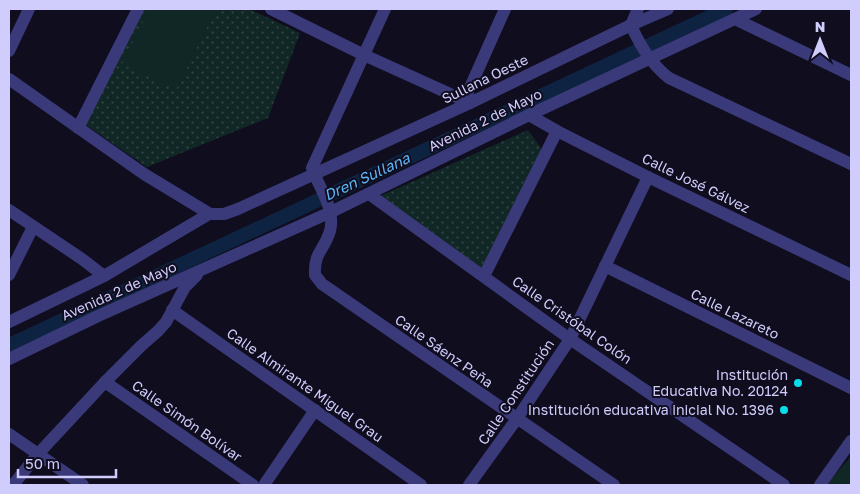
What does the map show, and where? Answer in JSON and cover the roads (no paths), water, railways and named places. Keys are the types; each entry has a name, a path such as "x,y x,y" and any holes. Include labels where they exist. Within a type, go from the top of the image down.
{"street":[{"path":"9,51 29,9"},
{"path":"78,128 138,9"},
{"path":"271,9 364,55 467,102 505,9"},
{"path":"330,210 312,168 385,9"},
{"path":"638,9 633,30 648,57 659,70 675,81 851,164"},
{"name":"Sullana Oeste","path":"209,214 224,214 316,177 467,102 633,30 668,9"},
{"name":"Avenida 2 de Mayo","path":"9,359 330,210 369,194 648,57 756,9"},
{"path":"736,19 851,75"},
{"path":"9,79 144,174 209,214 104,276 9,322"},
{"name":"Calle José Gálvez","path":"529,114 557,131 648,177 851,275"},
{"path":"484,276 557,131"},
{"name":"Calle Constitución","path":"469,485 516,420 570,339 648,177"},
{"name":"Calle Cristóbal Colón","path":"369,194 570,339 784,485"},
{"path":"9,210 104,276"},
{"name":"Calle Sáenz Peña","path":"330,210 330,232 316,256 314,265 315,275 322,284 516,420 614,485"},
{"path":"9,276 33,227"},
{"name":"Calle Lazareto","path":"605,266 851,388"},
{"path":"13,485 38,454 105,382 166,322 185,287 200,271"},
{"name":"Calle Almirante Miguel Grau","path":"172,310 421,485"},
{"name":"Calle Simón Bolívar","path":"105,382 253,485"},
{"path":"264,485 315,410"},
{"path":"9,434 83,485"},
{"path":"820,485 851,441"}],"waterway":[{"name":"Dren Sullana","path":"9,345 726,9"}],"place":[{"name":"Institución Educativa No. 20124","path":"798,383"},
{"name":"Institución educativa inicial No. 1396","path":"784,410"}]}
